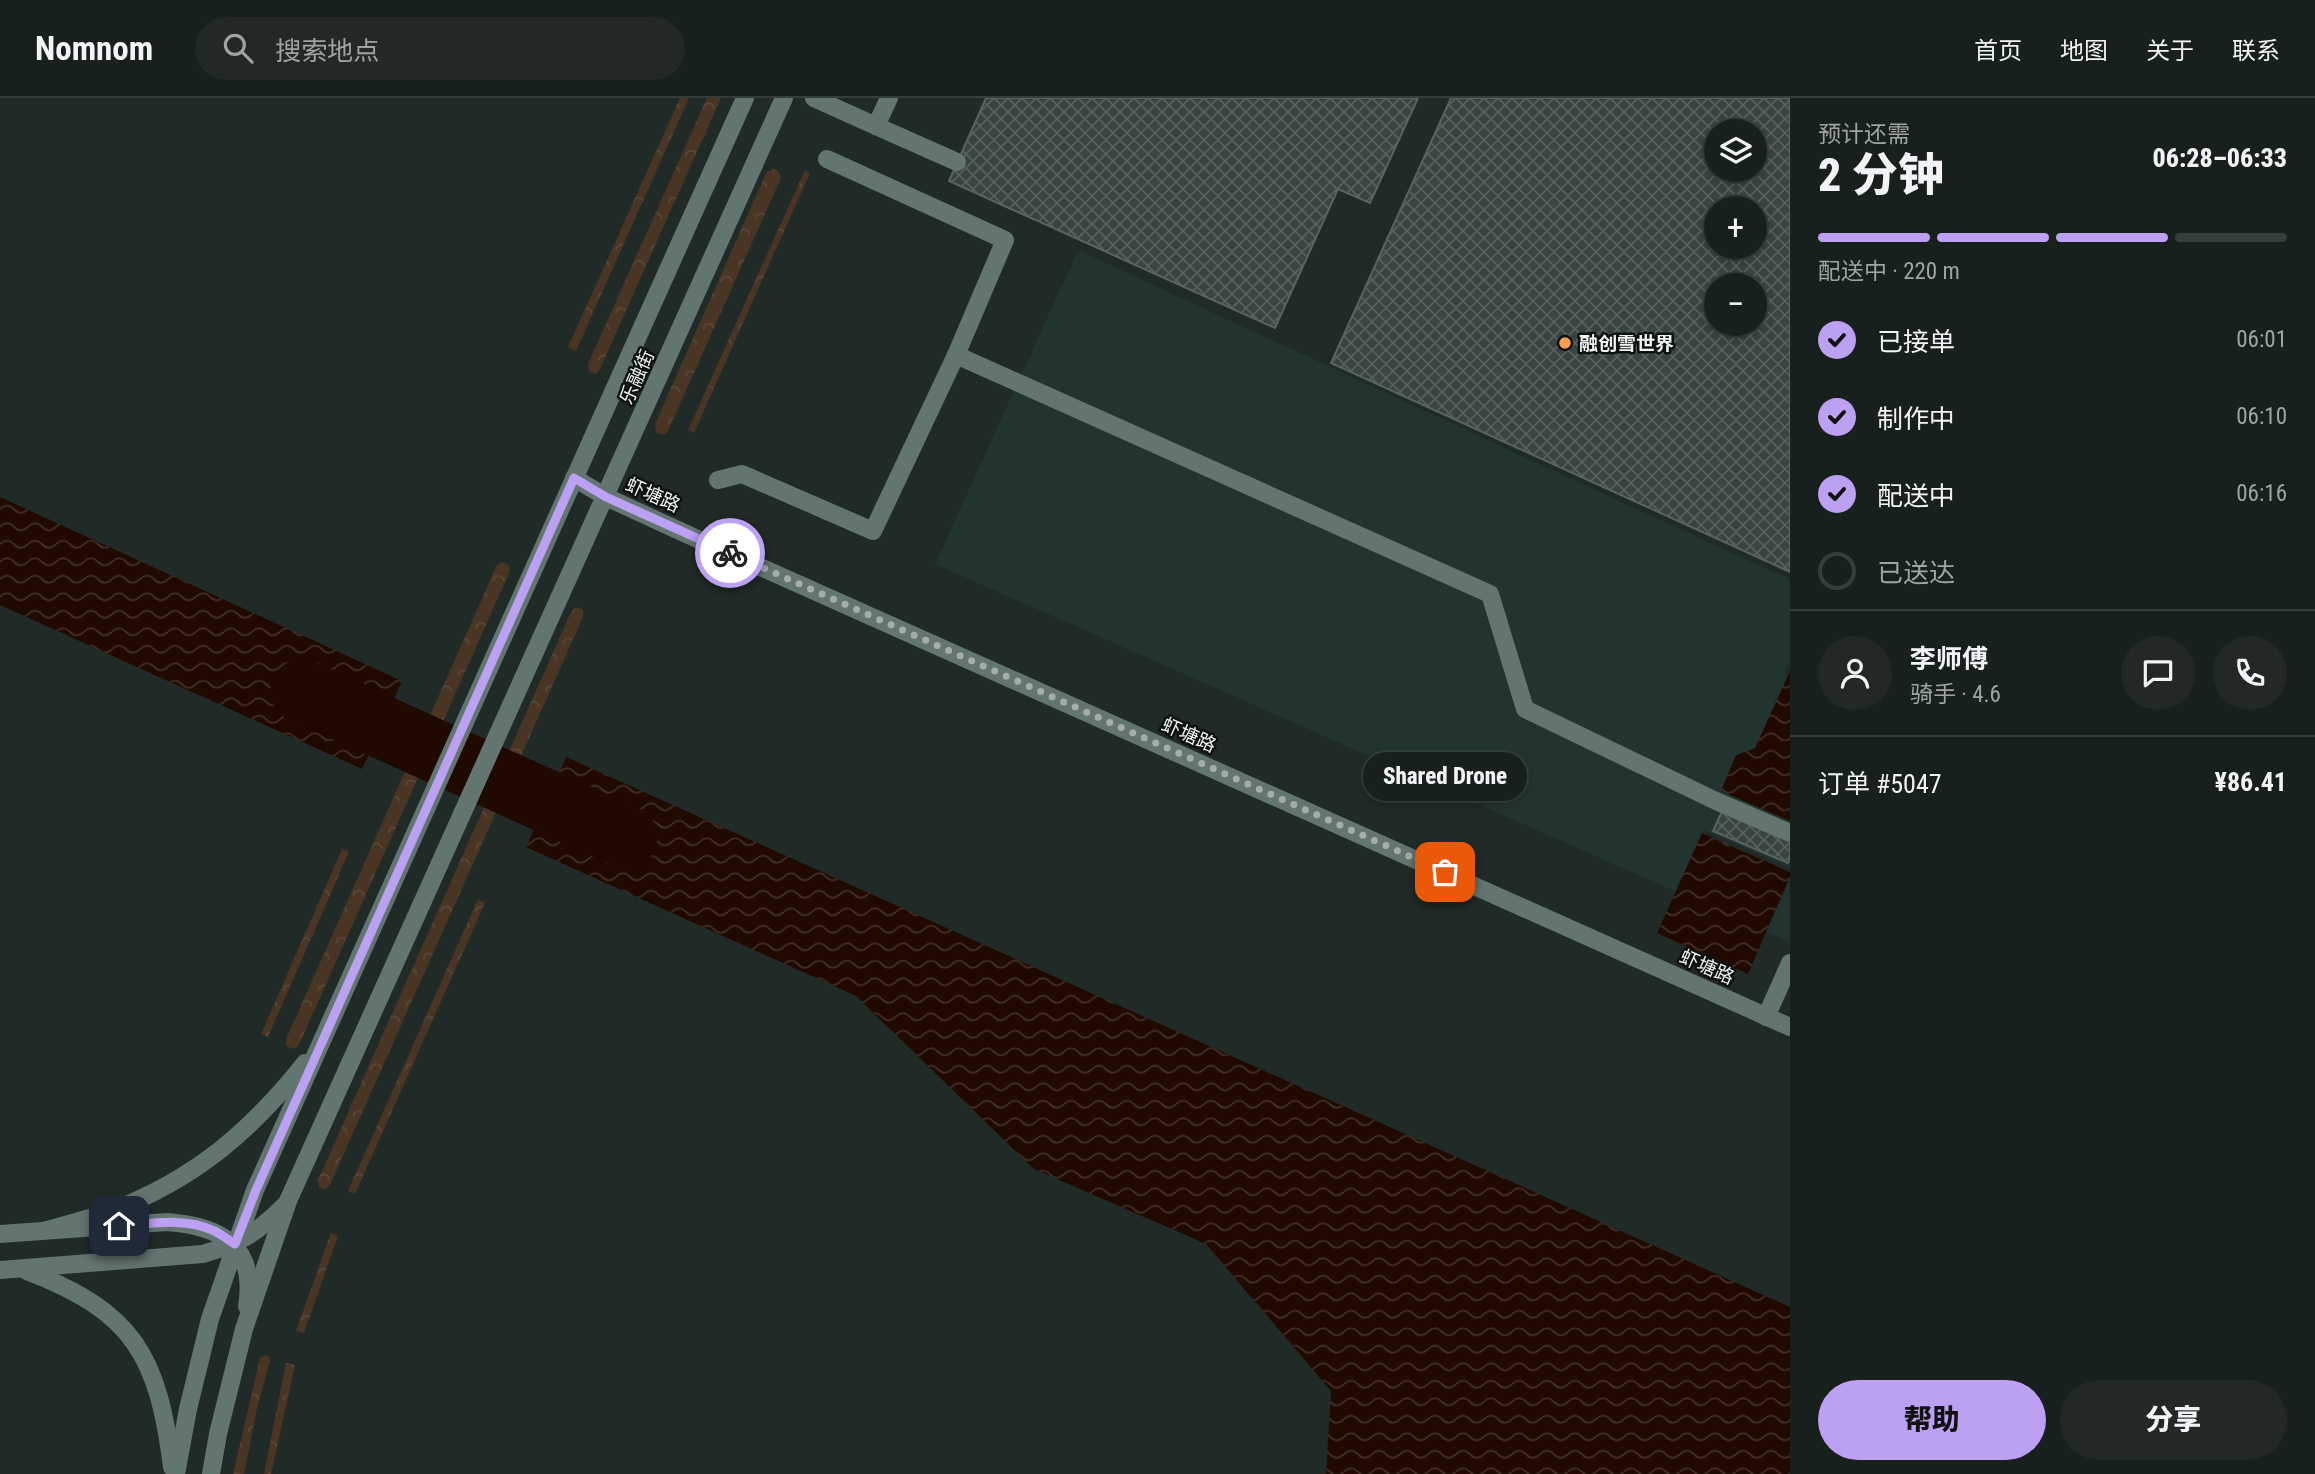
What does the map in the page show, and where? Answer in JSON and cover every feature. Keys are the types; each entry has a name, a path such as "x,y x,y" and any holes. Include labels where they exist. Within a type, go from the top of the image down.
{"street":[{"name":"乐融街","path":"321,1042 745,98"},
{"name":"乐融街","path":"244,1329 288,1201 784,98"},
{"path":"814,98 957,162"},
{"path":"876,126 889,98"},
{"path":"718,480 742,474 873,531 956,355 1005,240 827,159"},
{"path":"956,355 1490,594 1525,709 1716,802 1790,833"},
{"name":"虾塘路","path":"574,478 606,497 1790,1027"},
{"path":"1766,1017 1790,963"},
{"path":"47,1230 113,1211 153,1193 221,1152 282,1092 321,1042"},
{"path":"174,1474 210,1319 235,1244 321,1042"},
{"path":"0,1270 203,1254 235,1244 255,1233 288,1201"},
{"path":"0,1234 167,1223 189,1224 212,1230 235,1244 245,1266 249,1294 244,1329 211,1474"},
{"path":"21,1268 77,1293 105,1310 128,1332 146,1360 159,1399 174,1474"}],"shaded area":[{"path":"1078,250 1790,580 1790,661 1784,674 1790,676 1790,942 935,564"}],"green space":[{"path":"680,98 689,98 576,351 568,347"},
{"path":"707,98 721,98 596,374 589,371 588,364"},
{"path":"772,169 778,170 781,178 668,431 663,435 656,432 655,424 766,173"},
{"path":"805,170 810,173 694,433 688,430"},
{"path":"502,562 508,564 510,571 299,1045 294,1049 286,1046 286,1039 497,565"},
{"path":"576,607 583,610 583,617 329,1187 324,1190 319,1187 318,1180 571,612"},
{"path":"342,849 349,852 268,1037 261,1034"},
{"path":"478,899 485,903 355,1194 348,1191"},
{"path":"331,1233 338,1236 304,1333 296,1331"},
{"path":"269,1356 270,1361 257,1408 244,1474 233,1474 260,1358"},
{"path":"286,1363 295,1365 271,1474 264,1474"}],"water":[{"path":"0,497 402,681 362,769 0,605"},
{"path":"1790,671 1790,821 1721,791 1736,755 1755,748"},
{"path":"566,757 1790,1307 1790,1474 1326,1474 1331,1391 1206,1244 1034,1169 856,996 526,847"},
{"path":"1702,833 1790,872 1748,974 1657,933"}],"pier":[{"path":"404,678 405,682 365,771 361,772"},
{"path":"565,753 568,753 524,850 523,846"},
{"path":"1704,830 1790,868 1790,872 1702,833"}],"building":[{"path":"986,98 1418,98 1370,203 1338,189 1275,328 949,181"},
{"name":"融创雪世界","path":"1451,98 1790,98 1790,572 1331,363"},
{"path":"1727,800 1790,828 1788,863 1713,831"}],"waterway":[{"path":"302,691 626,837"}],"way so far":[{"path":"730,553 1445,872"}],"place":[{"name":"融创雪世界","path":"1565,343"},
{"name":"Shared Drone","path":"1445,872"}],"route":[{"path":"119,1226 189,1224 212,1230 235,1244 256,1190 574,478 606,497 730,553"}]}
